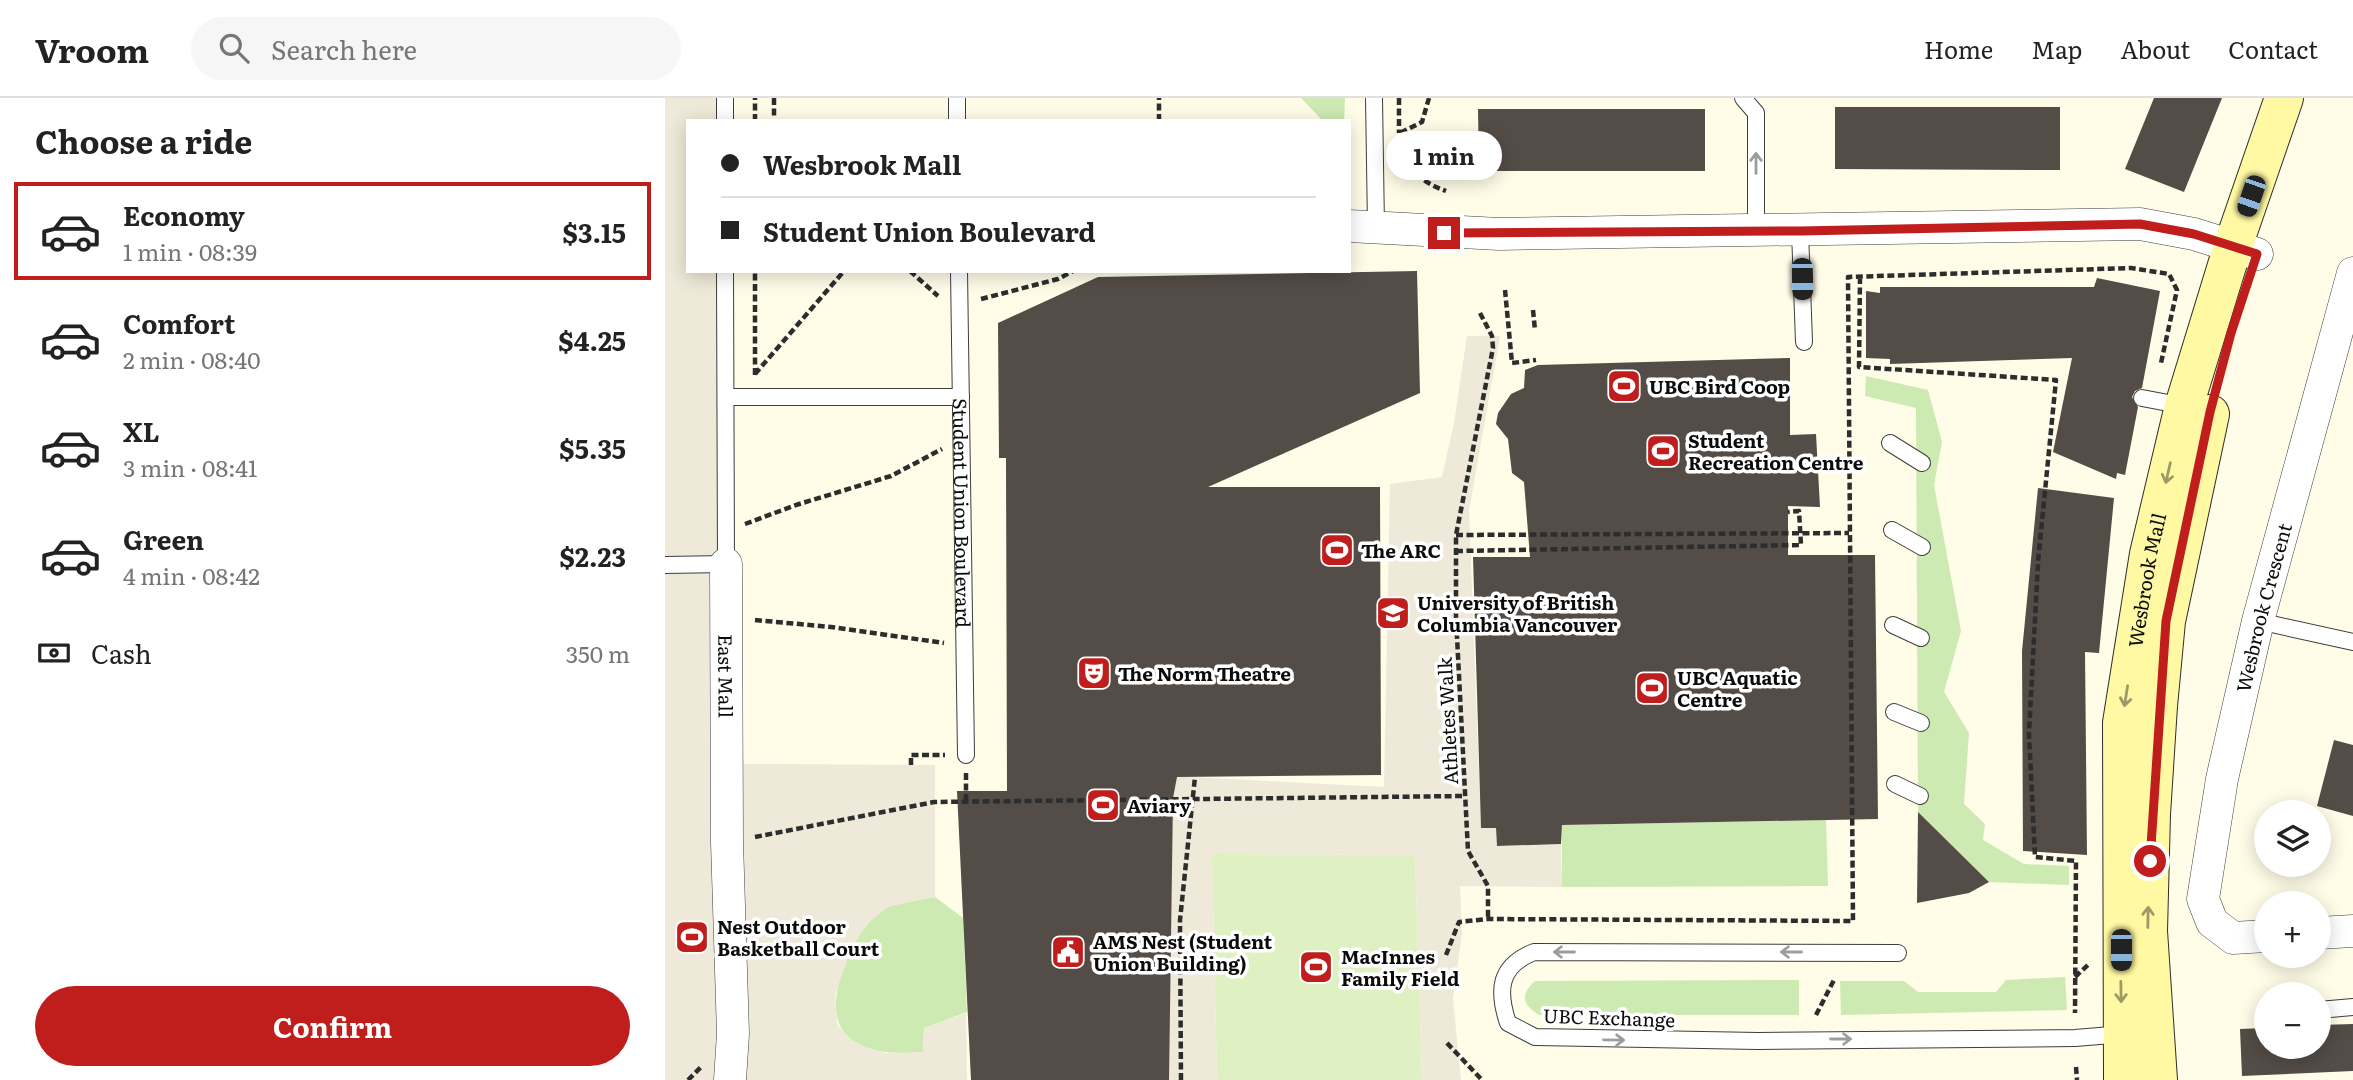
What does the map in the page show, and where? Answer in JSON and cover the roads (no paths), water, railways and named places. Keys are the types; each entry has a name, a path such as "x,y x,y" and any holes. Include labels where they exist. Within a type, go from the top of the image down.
{"main road":[{"name":"Wesbrook Mall","path":"2245,250 2284,98"},
{"name":"Wesbrook Mall","path":"2123,1080 2137,1034 2122,723 2172,404 2245,250 2308,98"},
{"name":"Wesbrook Mall","path":"2137,1034 2158,1080"}],"street":[{"path":"1363,227 1499,233 1800,231 2140,224 2194,234 2245,250"},
{"name":"Wesbrook Crescent","path":"2254,937 2233,938 2212,922 2203,899 2223,779 2258,621 2353,273"},
{"name":"East Mall","path":"726,564 727,842 733,1034 730,1080"},
{"path":"2331,932 2353,931"}],"lane":[{"path":"725,98 725,119"},
{"path":"957,98 957,119"},
{"path":"1363,227 1374,98"},
{"path":"1743,98 1756,113 1756,231"},
{"path":"1800,231 1804,342"},
{"name":"East Mall","path":"725,273 728,397 726,564"},
{"name":"Student Union Boulevard","path":"959,273 966,755"},
{"path":"728,397 961,397"},
{"path":"1890,443 1922,463"},
{"path":"1892,530 1922,547"},
{"path":"665,565 726,564"},
{"path":"2258,621 2353,642"},
{"path":"1893,625 1921,638"},
{"path":"1894,712 1921,723"},
{"path":"1895,784 1920,796"},
{"name":"UBC Exchange","path":"1898,953 1534,952 1514,960 1506,973 1501,1002 1508,1023 1535,1037 1758,1041 2075,1038 2137,1034"},
{"path":"2331,1009 2353,1007"}],"place":[{"name":"UBC Bird Coop","path":"1624,386"},
{"name":"Student Recreation Centre","path":"1663,451"},
{"name":"The ARC","path":"1337,550"},
{"name":"University of British Columbia Vancouver","path":"1393,613"},
{"name":"The Norm Theatre","path":"1094,673"},
{"name":"UBC Aquatic Centre","path":"1652,688"},
{"name":"Aviary","path":"1103,805"},
{"name":"Nest Outdoor Basketball Court","path":"692,937"},
{"name":"AMS Nest (Student Union Building)","path":"1068,952"},
{"name":"MacInnes Family Field","path":"1316,967"}]}
